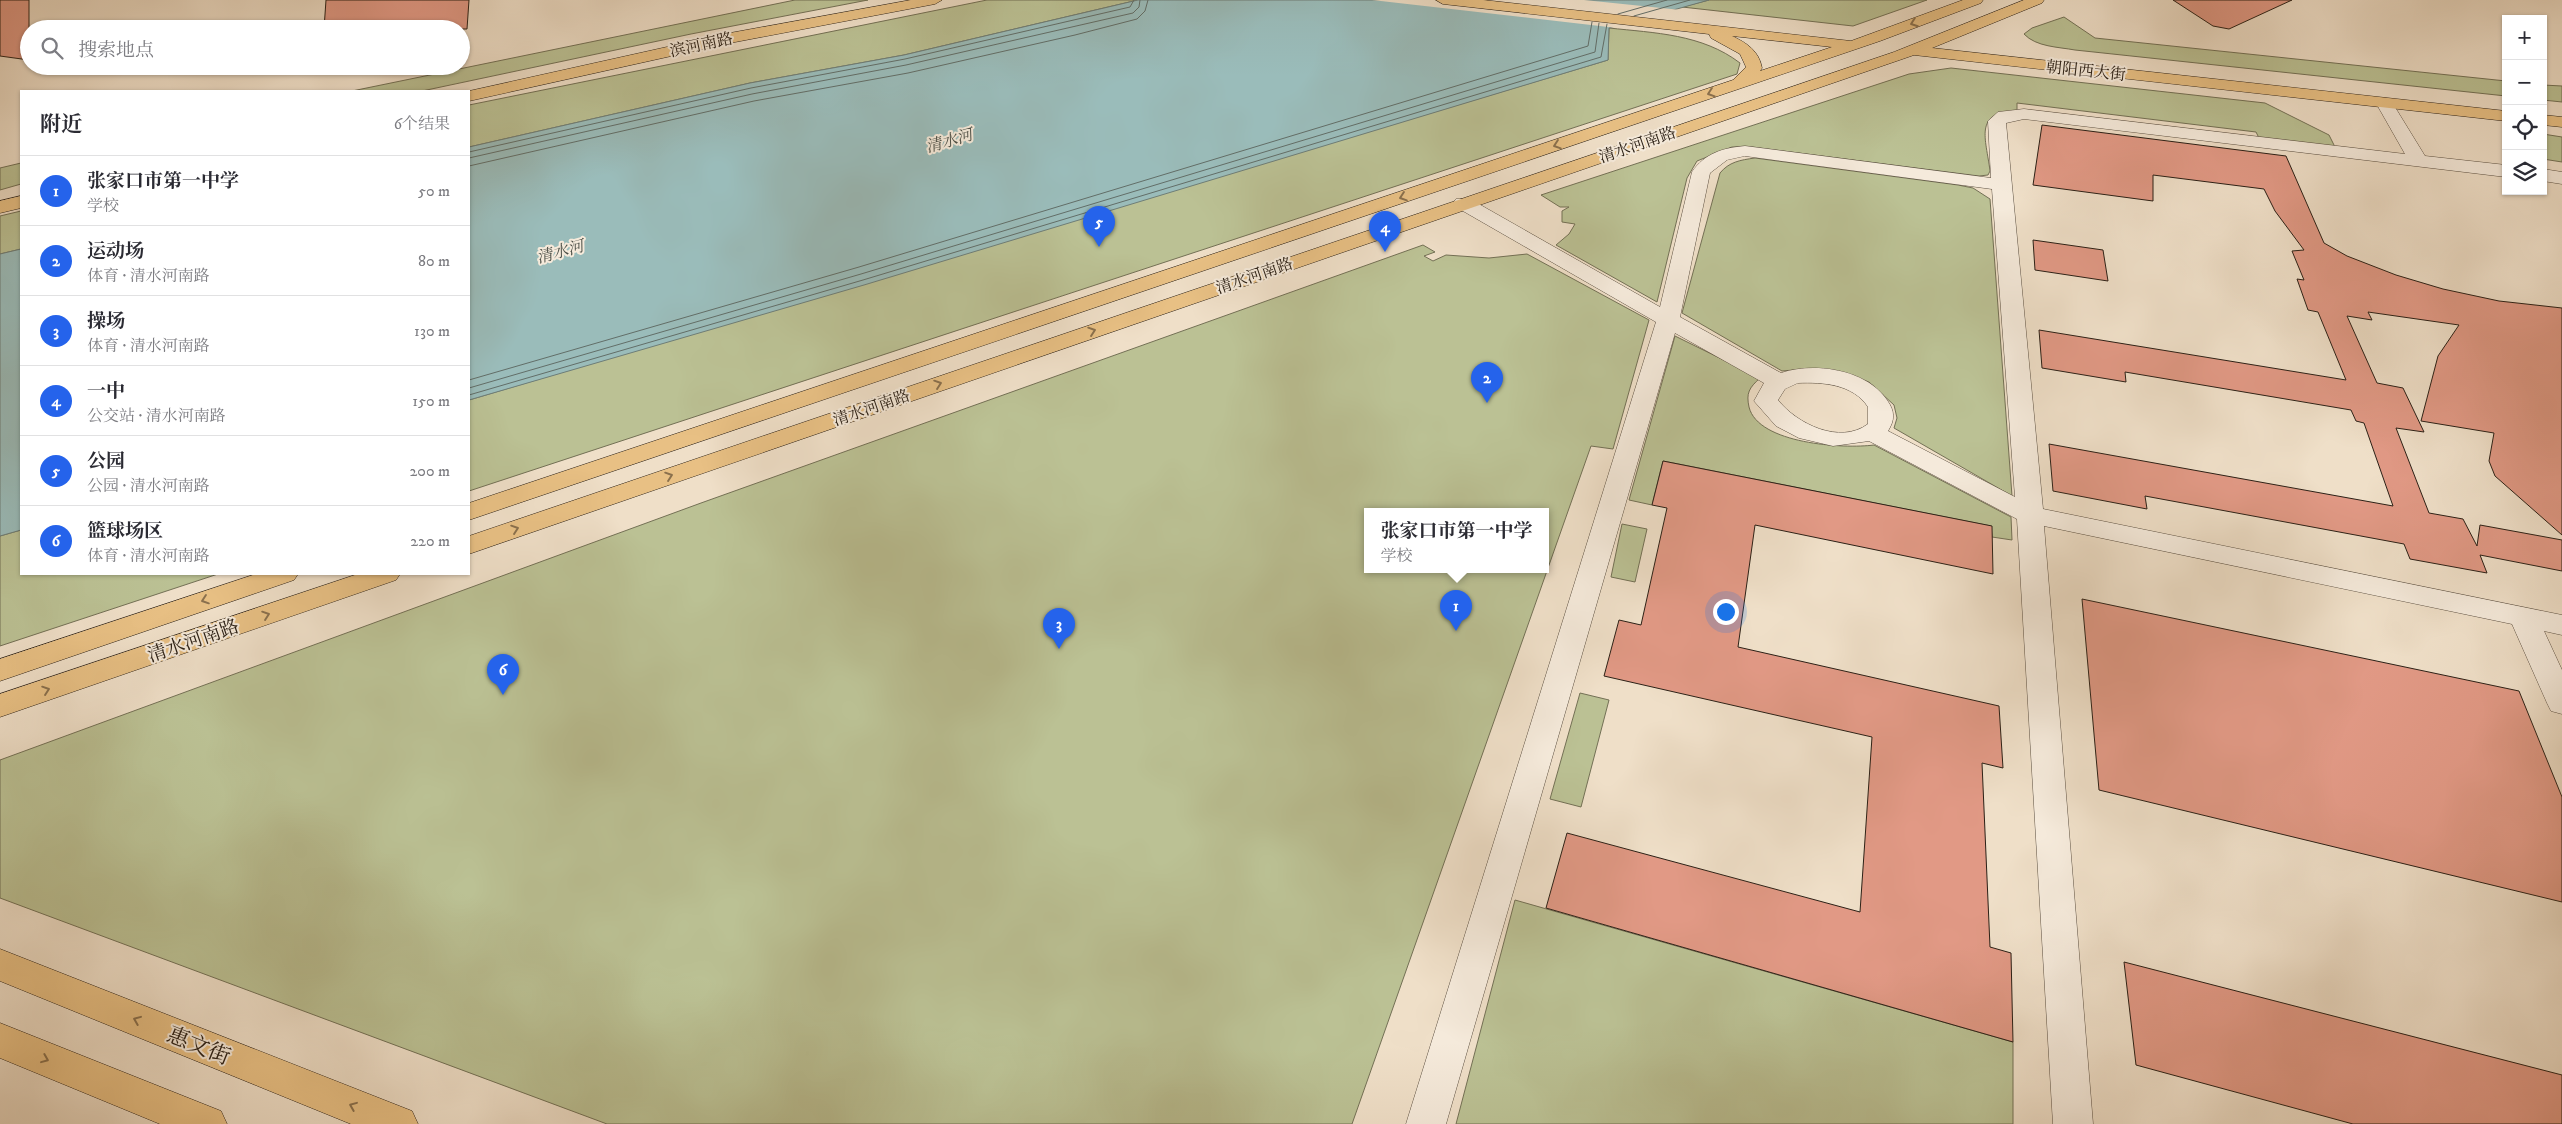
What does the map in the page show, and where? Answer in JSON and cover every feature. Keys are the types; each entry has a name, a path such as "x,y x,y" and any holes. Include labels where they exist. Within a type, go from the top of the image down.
{"main road":[{"name":"滨河南路","path":"455,90 722,31 891,0"},
{"name":"滨河南路","path":"470,96 730,38 935,0"},
{"name":"朝阳西大街","path":"1443,0 1666,24 1686,22 1932,43 2502,105"},
{"path":"1526,0 1686,22 1716,35 1747,52 1754,61 1754,68 1738,84"},
{"name":"清水河南路","path":"470,512 1854,45 1976,0"},
{"name":"清水河南路","path":"470,545 1911,51 2037,0"},
{"name":"朝阳西大街","path":"1686,22 1854,45 2502,116"},
{"path":"2547,109 2562,111"},
{"path":"2547,120 2562,122"},
{"path":"0,198 20,192"},
{"path":"0,207 20,202"},
{"name":"清水河南路","path":"0,670 281,575"},
{"name":"清水河南路","path":"0,706 383,575"},
{"name":"惠文街","path":"0,966 398,1124"},
{"path":"0,1040 207,1124"}],"lane":[{"path":"2384,103 2419,161"},
{"path":"2073,1124 2030,515 1997,121 2004,116 2024,114 2502,171"},
{"path":"1426,1124 1484,926 1668,320 1701,172 1709,162 1722,153 1745,151 2001,185"},
{"path":"2547,176 2562,178"},
{"path":"1463,203 1779,382"},
{"path":"1796,376 1817,376 1842,380 1860,387 1876,400 1882,413 1879,425 1872,433 1854,438 1830,438 1809,434 1793,427 1775,414 1766,401 1770,388 1779,382 1796,376"},
{"path":"1872,433 2030,515 2562,625"},
{"path":"2523,617 2562,703"}],"green space":[{"path":"795,0 868,0 691,34 427,90 357,90 430,75 470,75 470,67"},
{"path":"987,0 1138,0 904,55 750,83 470,147 470,105"},
{"path":"1709,0 1927,0 1853,26 1682,7"},
{"path":"2064,17 2095,38 2502,81 2502,96 2075,50 2035,42 2024,34 2032,28"},
{"path":"1609,28 1678,36 1694,40 1725,53 1740,63 1737,74 470,491 470,400 1608,60"},
{"path":"1951,68 2265,103 2329,135 2335,147 2259,138 2256,132 2017,103 2017,111 1994,116 1988,122 1985,138 1990,171 1988,175 1979,176 1751,147 1732,147 1697,161 1687,178 1657,302 1556,245 1569,234 1575,224 1562,222 1562,211 1569,207 1560,207 1541,195 1909,74"},
{"path":"2547,85 2562,86 2562,102 2547,100"},
{"path":"2547,135 2562,137 2562,162 2547,160"},
{"path":"1755,158 1958,185 1973,188 1990,199 2012,496 1894,428 1897,418 1894,405 1869,382 1849,375 1805,369 1782,371 1682,313 1720,173 1727,166 1735,162"},
{"path":"20,163 20,184 0,190 0,168"},
{"path":"20,211 20,249 0,254 0,216"},
{"path":"1423,245 1435,252 1424,256 1433,261 1446,255 1489,258 1527,254 1649,320 1613,449 1591,446 1549,565 1549,508 1364,508 1364,573 1546,573 1352,1124 607,1124 0,898 0,760 701,503"},
{"path":"1675,336 1760,378 1749,391 1748,402 1756,419 1768,429 1804,441 1843,446 1874,445 2011,517 2012,540 1992,537 1991,526 1663,461 1652,505 1629,500"},
{"path":"1622,524 1647,529 1635,582 1611,577"},
{"path":"20,530 20,575 215,575 0,646 0,536"},
{"path":"1580,693 1609,700 1581,807 1550,799"},
{"path":"1515,900 2013,1042 2013,1124 1456,1124"}],"water":[{"name":"清水河","path":"1138,0 1709,0 1609,28 1608,60 864,285 470,400 470,147 750,83 904,55"},
{"path":"20,249 20,530 0,536 0,254"}],"pier":[{"path":"1372,0 1584,0 1681,10 1617,28"}],"building":[{"path":"0,0 29,0 29,20 20,20 20,59 0,56"},
{"path":"326,0 469,0 468,20 325,20"},
{"path":"2173,0 2292,0 2229,29 2213,26"},
{"path":"2042,125 2286,156 2324,243 2347,256 2396,275 2443,289 2499,301 2562,308 2562,535 2495,476 2489,461 2494,433 2421,421 2438,356 2459,325 2368,312 2372,320 2347,316 2377,383 2403,388 2424,432 2396,428 2429,513 2463,519 2477,546 2480,525 2562,540 2562,571 2480,555 2487,573 2410,559 2404,544 2145,496 2147,509 2053,491 2049,444 2393,506 2364,423 2356,421 2351,410 2125,372 2126,382 2042,368 2039,330 2346,380 2318,312 2308,310 2297,279 2304,280 2292,251 2304,250 2275,211 2264,189 2153,175 2153,201 2033,185"},
{"path":"2033,240 2103,250 2108,281 2035,270"},
{"path":"1663,461 1992,526 1993,574 1755,525 1738,647 1999,706 2003,768 1982,763 1990,947 2011,953 2013,1042 1546,908 1567,833 1860,912 1872,737 1604,676 1619,620 1641,625 1667,508 1652,505"},
{"path":"2082,599 2519,691 2562,797 2562,902 2099,790"},
{"path":"2124,962 2562,1075 2562,1124 2353,1124 2136,1065"}],"place":[{"name":"公园","path":"1099,247"},
{"name":"一中","path":"1385,252"},
{"name":"运动场","path":"1487,403"},
{"name":"张家口市第一中学","path":"1456,631"},
{"name":"操场","path":"1059,649"},
{"name":"篮球场区","path":"503,695"}]}
